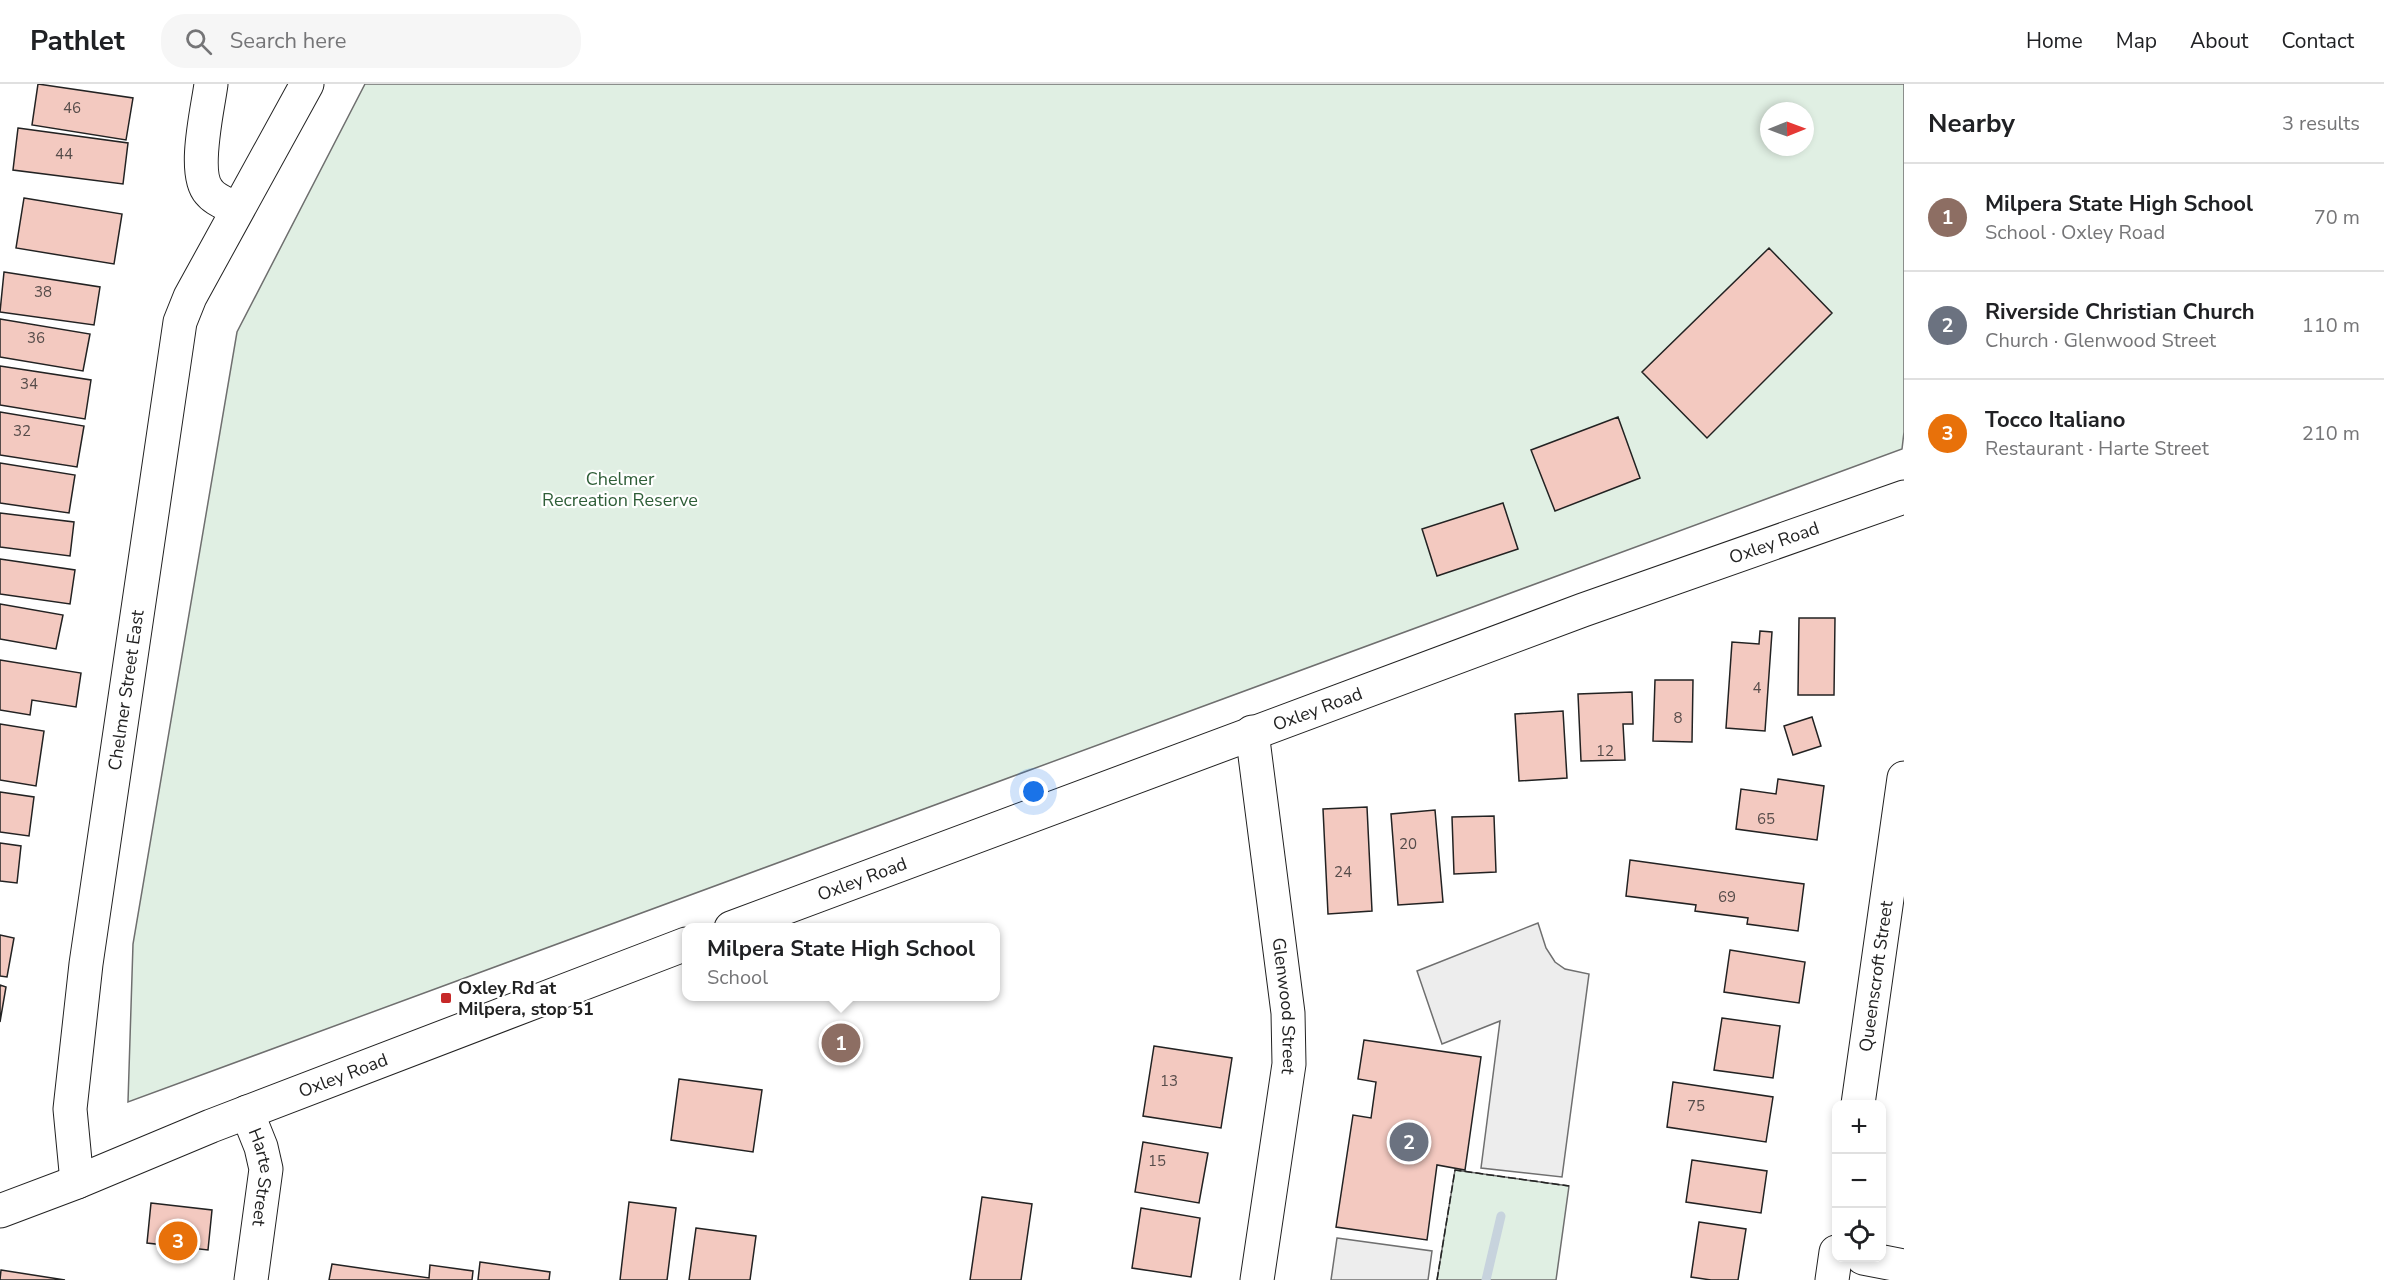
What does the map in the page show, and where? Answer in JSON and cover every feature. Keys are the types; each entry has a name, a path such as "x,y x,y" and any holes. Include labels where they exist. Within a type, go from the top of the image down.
{"street":[{"path":"212,84 203,144 202,177 208,192 237,210"},
{"name":"Chelmer Street East","path":"77,1182 70,1109 86,964 180,322 190,297 306,84"},
{"name":"Oxley Road","path":"742,923 1583,610 1904,497"},
{"name":"Glenwood Street","path":"1252,732 1290,1040 1289,1064 1257,1280"},
{"name":"Queenscroft Street","path":"1858,1100 1904,778"},
{"name":"Oxley Road","path":"0,1211 247,1112 682,946"},
{"name":"Harte Street","path":"247,1112 261,1147 266,1169 250,1280"},
{"path":"1833,1280 1835,1262"},
{"path":"1886,1262 1904,1266"}],"green space":[{"name":"Chelmer Recreation Reserve","path":"365,84 1904,84 1904,432 1902,449 128,1102 133,944 237,332"},
{"path":"1455,1170 1569,1186 1556,1280 1437,1280"}],"shaded area":[{"path":"1538,923 1546,948 1555,962 1565,969 1589,974 1562,1177 1481,1168 1500,1021 1442,1044 1417,971"},
{"path":"1337,1238 1432,1251 1428,1280 1331,1280"}],"building":[{"path":"38,84 133,98 126,140 32,125"},
{"path":"18,128 128,143 123,184 13,170"},
{"path":"24,198 122,214 114,264 16,248"},
{"path":"1769,248 1832,313 1707,438 1642,372"},
{"path":"4,272 100,287 94,325 0,312"},
{"path":"0,319 90,334 83,371 0,357"},
{"path":"0,366 91,380 85,419 0,405"},
{"path":"0,412 84,426 77,467 0,455"},
{"path":"1618,417 1640,478 1555,511 1531,450"},
{"path":"0,463 75,475 69,513 0,503"},
{"path":"1503,503 1518,549 1437,576 1422,529"},
{"path":"0,513 74,522 70,556 0,547"},
{"path":"0,559 75,570 70,604 0,594"},
{"path":"0,604 63,615 56,649 0,639"},
{"path":"1799,618 1835,618 1834,695 1798,695"},
{"path":"1760,631 1772,632 1765,731 1726,728 1732,642 1759,644"},
{"path":"0,660 81,673 76,707 32,700 30,715 0,710"},
{"path":"1655,680 1693,680 1692,742 1653,741"},
{"path":"1632,692 1633,724 1623,724 1625,760 1581,761 1578,694"},
{"path":"1563,711 1567,778 1519,781 1515,714"},
{"path":"1812,717 1821,746 1793,755 1784,726"},
{"path":"0,724 44,731 36,786 0,780"},
{"path":"1778,779 1824,786 1817,840 1736,829 1741,789 1776,794"},
{"path":"0,792 34,797 29,836 0,832"},
{"path":"1367,807 1372,911 1328,914 1323,809"},
{"path":"1435,810 1443,902 1398,905 1391,814"},
{"path":"1494,816 1496,872 1454,874 1452,817"},
{"path":"0,843 21,846 17,883 0,881"},
{"path":"1630,860 1804,884 1798,931 1747,924 1748,918 1695,911 1696,905 1626,896"},
{"path":"0,935 14,938 7,977 0,976"},
{"path":"1730,950 1805,962 1799,1003 1724,992"},
{"path":"0,985 6,987 0,1022"},
{"path":"1722,1018 1780,1026 1773,1078 1714,1070"},
{"path":"1364,1040 1481,1057 1465,1170 1437,1165 1427,1240 1336,1227 1353,1115 1371,1118 1376,1082 1358,1079"},
{"path":"1154,1046 1232,1058 1221,1128 1143,1116"},
{"path":"679,1079 762,1090 753,1152 671,1140"},
{"path":"1673,1082 1773,1097 1766,1142 1667,1127"},
{"path":"1143,1142 1208,1153 1199,1203 1135,1192"},
{"path":"1692,1160 1767,1171 1761,1213 1686,1202"},
{"path":"982,1197 1032,1204 1021,1280 970,1280"},
{"path":"629,1202 676,1208 667,1280 620,1280"},
{"path":"151,1203 212,1210 208,1250 147,1243"},
{"path":"1141,1208 1200,1218 1191,1277 1132,1268"},
{"path":"1699,1222 1746,1229 1738,1280 1691,1277"},
{"path":"696,1228 756,1236 750,1280 689,1280"},
{"path":"480,1262 550,1272 549,1280 478,1280"},
{"path":"332,1264 429,1278 430,1265 473,1271 472,1280 329,1280"},
{"path":"1,1270 65,1280 0,1280"}],"waterway":[{"path":"1486,1280 1501,1216"}],"fence":[{"path":"1437,1280 1455,1170 1569,1186"}],"place":[{"name":"Oxley Rd at Milpera, stop 51","path":"446,998"},
{"name":"Milpera State High School","path":"841,1043"},
{"name":"Riverside Christian Church","path":"1409,1142"},
{"name":"Tocco Italiano","path":"178,1241"}]}
